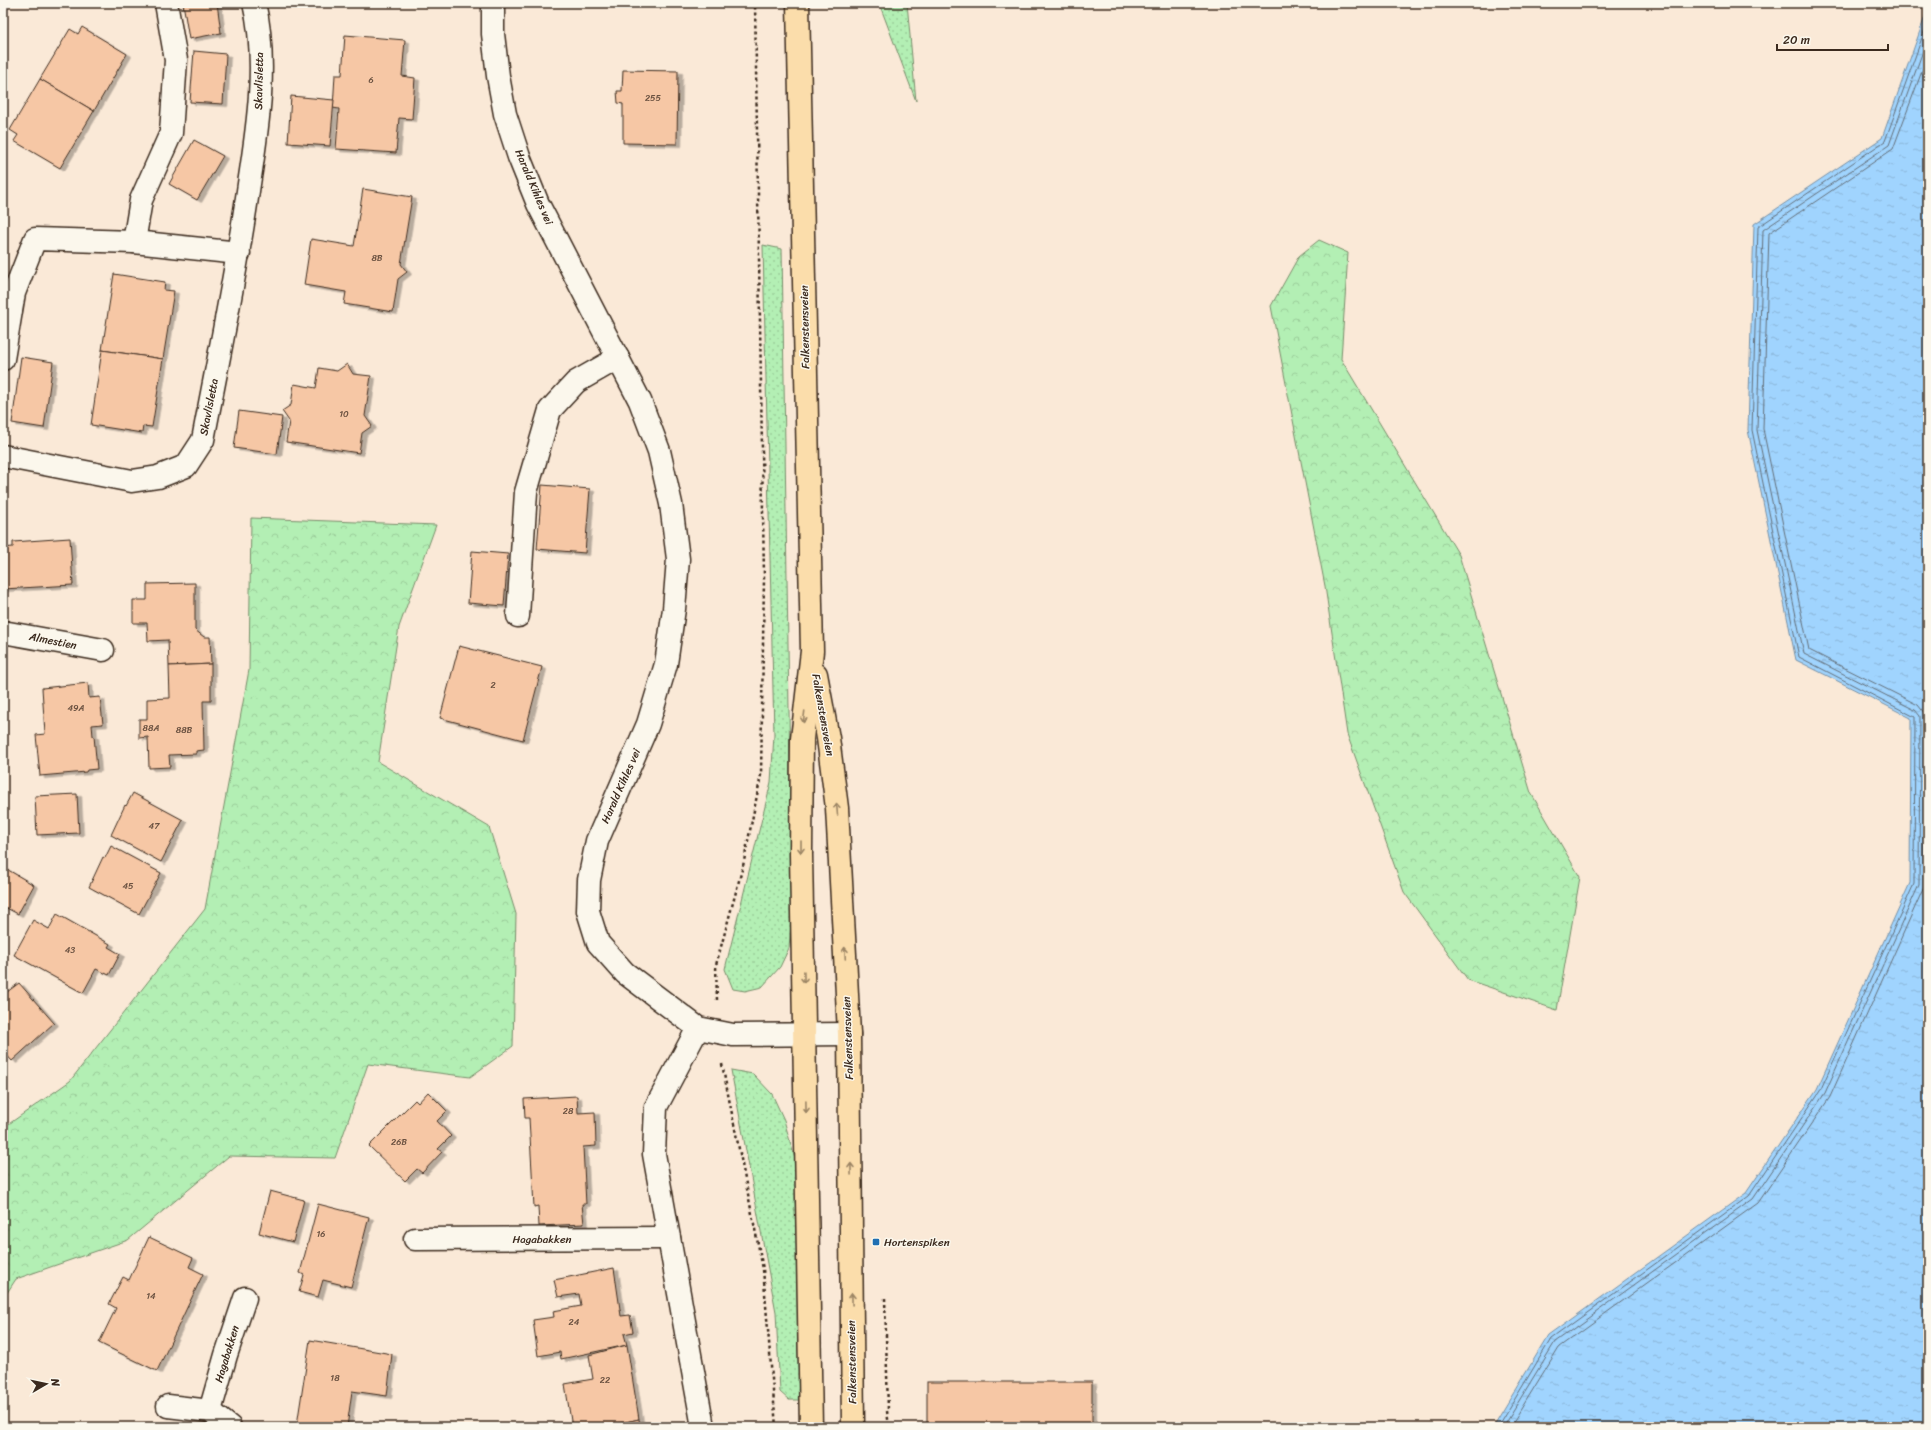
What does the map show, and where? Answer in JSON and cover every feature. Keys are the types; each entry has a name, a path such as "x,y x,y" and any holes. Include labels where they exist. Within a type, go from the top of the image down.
{"main road":[{"name":"Falkenstensveien","path":"798,3 812,651 802,739 802,854 811,1427"},
{"name":"Falkenstensveien","path":"812,651 828,738 837,808 849,1034 853,1427"}],"street":[{"path":"134,242 141,200 172,133 176,60 166,3"},
{"name":"Skavlisletta","path":"3,456 132,481 158,477 186,466 203,440 239,253 258,128 261,67 254,3"},
{"name":"Harald Kihles vei","path":"493,3 493,34 498,76 505,114 519,157 538,204 640,401 659,451 671,504 678,559 674,609 666,664 648,724 597,840 589,880 588,911 598,943 625,973 707,1030"},
{"path":"3,359 14,293 34,239 134,242 239,253"},
{"path":"518,616 526,492 550,410 576,382 618,358"},
{"name":"Almestien","path":"3,632 103,650"},
{"path":"703,1427 654,1154 656,1107 687,1048 707,1030 733,1035 849,1034"},
{"name":"Hagabakken","path":"415,1239 669,1238"},
{"name":"Hagabakken","path":"210,1411 226,1355 245,1298"},
{"path":"168,1406 210,1411 230,1427"}],"path":[{"path":"755,3 764,577 761,775 743,866 716,965 707,1030 723,1068 763,1269 776,1427"},
{"path":"687,1048 723,1068"},
{"path":"885,1297 888,1411"}],"green space":[{"path":"879,3 907,3 916,101"},
{"path":"1319,240 1348,253 1341,359 1459,555 1531,793 1580,877 1557,1010 1468,980 1404,892 1347,734 1325,586 1271,306 1299,256"},
{"path":"763,245 782,249 792,908 789,948 780,967 762,987 745,991 733,989 725,969 771,782 774,735"},
{"path":"251,518 436,525 399,627 378,762 489,827 516,914 513,1046 470,1077 368,1064 335,1158 229,1156 128,1240 16,1279 3,1299 3,1128 70,1081 205,909 249,670"},
{"path":"731,1070 753,1074 772,1094 784,1120 795,1159 799,1400 789,1400 780,1392 776,1312"}],"water":[{"path":"1927,11 1928,1427 1493,1427 1548,1336 1746,1193 1817,1089 1910,883 1911,718 1796,660 1748,430 1754,224 1882,138"}],"building":[{"path":"183,3 217,3 221,33 189,39"},
{"path":"82,27 127,54 94,111 40,79 70,29 78,34"},
{"path":"345,35 405,40 402,76 415,78 412,119 399,118 396,153 336,149 339,109 333,108 335,75 342,75"},
{"path":"194,51 226,54 223,104 190,102"},
{"path":"623,70 678,71 677,144 623,143 623,104 618,103 617,91 622,91"},
{"path":"40,79 94,111 60,168 14,141 18,135 10,130"},
{"path":"291,96 334,100 330,146 288,143"},
{"path":"194,140 223,156 197,200 169,184"},
{"path":"363,189 412,197 401,264 407,272 398,279 393,312 344,304 346,292 304,285 311,239 354,246"},
{"path":"114,274 165,282 164,290 174,291 163,359 102,350"},
{"path":"102,350 163,359 152,427 143,426 142,433 91,425"},
{"path":"21,357 53,362 44,428 12,423"},
{"path":"347,364 353,374 371,376 365,416 372,426 362,433 359,453 286,442 289,421 282,411 291,405 294,384 316,388 319,368 337,371"},
{"path":"239,411 282,417 277,454 234,448"},
{"path":"542,485 590,489 585,553 537,549"},
{"path":"70,538 73,585 3,589 3,548 13,547 13,542"},
{"path":"472,551 508,554 504,606 468,603"},
{"path":"195,583 195,630 204,637 210,637 211,664 169,666 168,640 148,641 147,623 133,623 133,600 147,600 147,584"},
{"path":"459,646 542,667 523,740 440,718"},
{"path":"211,664 211,701 203,701 204,750 196,751 196,754 169,755 170,767 149,768 148,737 139,738 139,719 147,719 147,699 170,698 169,666"},
{"path":"88,683 89,698 100,697 103,724 92,725 97,769 87,770 86,772 40,776 36,735 45,734 42,688"},
{"path":"133,793 183,820 161,862 111,835 125,805 126,806"},
{"path":"77,794 79,833 37,835 35,796"},
{"path":"111,846 161,873 139,914 89,887 103,857 105,858"},
{"path":"3,867 34,885 18,914 3,906"},
{"path":"57,914 110,944 108,947 120,954 109,975 96,969 83,993 14,955 33,920 49,929"},
{"path":"19,983 54,1023 12,1061 3,1051 3,995"},
{"path":"428,1092 447,1111 437,1121 451,1136 438,1149 442,1152 422,1173 417,1169 405,1181 369,1146 415,1100 418,1103"},
{"path":"577,1096 578,1113 595,1112 596,1146 583,1147 586,1204 582,1204 584,1224 539,1226 538,1206 534,1207 529,1118 525,1118 524,1099"},
{"path":"270,1191 304,1200 293,1242 259,1233"},
{"path":"318,1204 369,1217 351,1287 323,1280 318,1297 299,1292 304,1275 300,1273"},
{"path":"149,1237 193,1258 189,1267 203,1274 157,1371 99,1343 116,1308 109,1304 123,1277 129,1280"},
{"path":"614,1268 621,1316 630,1315 633,1332 624,1334 627,1345 561,1359 560,1352 538,1356 533,1320 554,1317 553,1311 581,1306 579,1294 558,1297 554,1280"},
{"path":"310,1340 392,1354 387,1396 352,1391 347,1427 297,1425"},
{"path":"627,1345 639,1419 604,1427 572,1427 565,1384 593,1379 589,1355"},
{"path":"927,1382 1092,1382 1092,1427 927,1427"},
{"path":"639,1419 640,1427 604,1427"}],"place":[{"name":"Hortenspiken","path":"876,1242"}]}
